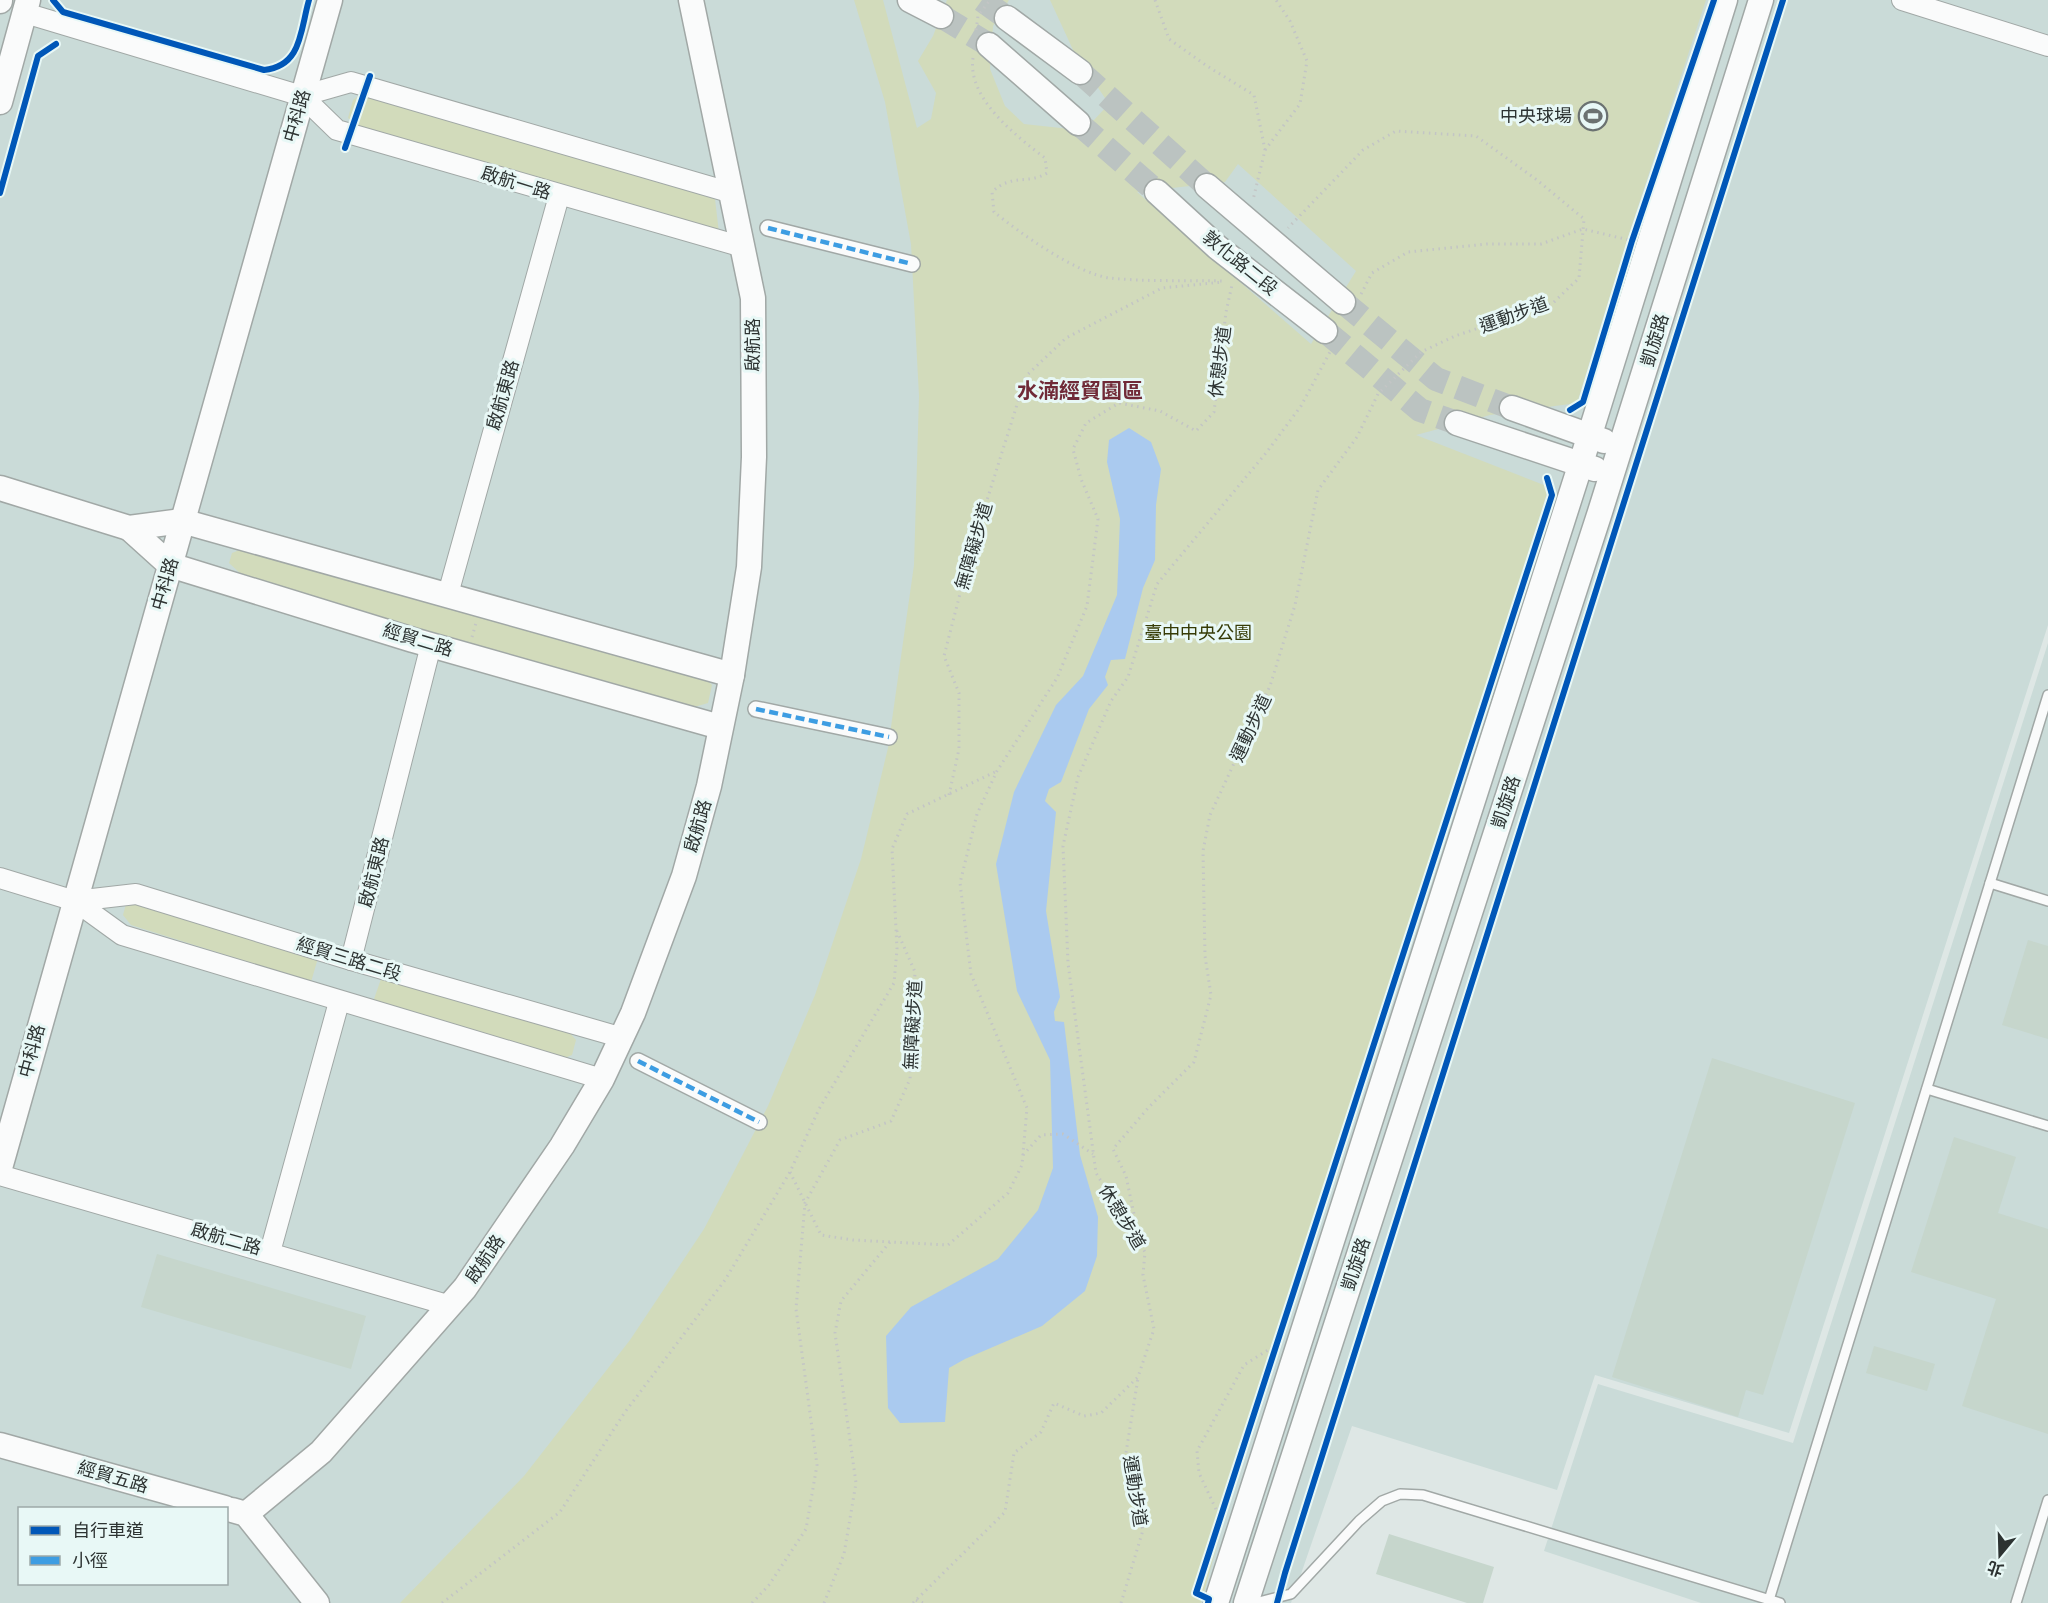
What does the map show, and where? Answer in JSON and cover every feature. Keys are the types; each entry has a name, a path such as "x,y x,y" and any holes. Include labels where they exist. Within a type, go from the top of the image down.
{"street":[{"name":"中科路","path":"0,1168 330,0"},
{"name":"啟航路","path":"233,1511 321,1452 451,1306 562,1146 602,1079 623,1038 684,876 710,786 732,675 749,567 754,457 753,298 691,0"},
{"path":"910,0 941,16"},
{"name":"凱旋路","path":"1216,1603 1581,463 1725,0"},
{"name":"凱旋路","path":"1246,1603 1612,476 1761,0"},
{"path":"1902,0 2048,46"},
{"name":"啟航一路","path":"27,7 302,96 337,130 559,196 743,247"},
{"path":"0,102 27,7"},
{"path":"1007,18 1080,72"},
{"path":"979,44 1078,123"},
{"path":"302,96 351,82 732,193"},
{"name":"敦化路二段","path":"1207,186 1274,244 1349,303"},
{"name":"敦化路二段","path":"1158,192 1217,246 1329,338"},
{"name":"啟航東路","path":"448,594 559,196"},
{"path":"768,228 912,264"},
{"path":"1512,408 1590,434 1620,448"},
{"path":"1457,423 1581,463 1612,476"},
{"name":"經貿二路","path":"0,488 129,528 182,521 732,675"},
{"name":"經貿二路","path":"129,528 170,565 431,645 720,727"},
{"name":"啟航東路","path":"351,960 431,645"},
{"path":"756,709 889,737"},
{"name":"經貿三路二段","path":"0,878 75,901 122,935 339,1002 602,1079"},
{"name":"經貿三路二段","path":"75,901 136,894 351,960 623,1038"},
{"path":"270,1252 339,1002"},
{"path":"638,1061 759,1122"},
{"name":"啟航二路","path":"0,1175 451,1306"},
{"name":"經貿五路","path":"0,1445 219,1507"},
{"path":"233,1511 317,1603"}],"lane":[{"path":"1769,1600 2048,695"},
{"path":"1990,883 2048,901"},
{"path":"1927,1089 2048,1126"},
{"path":"1256,1603 1291,1594 1359,1521 1382,1501 1400,1494 1423,1495 1780,1603"},
{"path":"2016,1603 2048,1500"}],"path":[{"path":"990,0 978,16 979,44 971,71 997,119 1045,158 1047,174 1038,179 1016,179 1002,183 992,192 994,212 1019,232 1080,267 1108,278 1233,281"},
{"path":"1155,0 1169,39 1254,95 1265,150"},
{"path":"1248,221 1265,150 1300,104 1307,61 1290,21 1276,0"},
{"path":"1274,244 1363,150 1396,131 1476,136 1537,180 1584,219 1583,229"},
{"path":"1349,303 1372,273 1408,252 1487,244 1541,244 1583,229 1632,240"},
{"path":"1628,251 1635,230"},
{"path":"472,639 477,621"},
{"path":"790,1172 821,1235 853,1240 948,1245 1008,1193 1022,1165 1027,1108 971,974 960,883 976,814 997,771"},
{"path":"442,1603 560,1512 625,1412 725,1280 790,1172 819,1109 894,982 896,930"},
{"path":"1023,1155 1041,1135 1063,1134 1093,1154"},
{"path":"824,1603 844,1554 856,1484 835,1334 841,1301 890,1242"},
{"path":"1273,1356 1280,1334"},
{"path":"1221,1520 1199,1473 1197,1451 1244,1365 1276,1345"},
{"path":"1217,1531 1224,1509"},
{"path":"915,1602 923,1603"}],"shaded area":[{"name":"水湳經貿園區","path":"0,0 2048,0 2048,625 1789,1433 1595,1375 1557,1490 1352,1426 1291,1603 0,1603"},
{"path":"2048,643 2048,1603 1701,1603 1544,1551 1598,1384 1793,1443"}],"green space":[{"name":"臺中中央公園","path":"854,0 883,0 917,128 931,119 936,93 918,61 933,36 947,0 1009,0 993,26 990,69 1005,106 1024,124 1070,129 1094,120 1109,104 1074,52 1050,0 1706,0 1628,237 1577,403 1490,415 1416,435 1549,487 1243,1451 1201,1603 400,1603 524,1476 630,1340 704,1229 768,1106 815,995 861,859 888,748 914,565 919,396 911,244 885,102","holes":["1238,164 1356,271 1311,344 1137,192 1225,182"]},
{"path":"361,94 715,199 719,233 359,126 348,118 353,100"},
{"path":"247,547 700,674 712,685 708,703 691,708 442,637 241,574 229,563 232,553"},
{"path":"134,902 318,958 311,982 131,925 123,915 126,904"},
{"path":"382,976 569,1032 576,1040 572,1055 562,1059 373,1002"}],"water":[{"path":"1129,428 1151,442 1161,469 1156,505 1155,560 1143,588 1125,659 1111,660 1105,677 1108,685 1089,709 1061,782 1049,789 1045,801 1056,812 1046,911 1060,997 1054,1012 1055,1021 1064,1022 1080,1155 1098,1217 1097,1256 1085,1291 1042,1326 949,1368 945,1422 900,1423 888,1408 886,1336 911,1307 998,1259 1038,1210 1053,1168 1050,1060 1017,991 996,864 1014,792 1056,705 1083,676 1117,595 1120,519 1107,462 1109,440"}],"building":[{"path":"2028,940 2048,946 2048,1039 2002,1025"},
{"path":"1712,1058 1855,1103 1763,1395 1746,1390 1738,1417 1612,1377"},
{"path":"1954,1137 2016,1157 1998,1213 2048,1229 2048,1434 1962,1406 1996,1299 1911,1272"},
{"path":"157,1254 366,1316 351,1369 141,1307"},
{"path":"1874,1346 1935,1364 1927,1391 1866,1373"},
{"path":"1389,1534 1494,1567 1483,1603 1467,1603 1376,1574"}],"tunnel":[{"path":"982,0 1007,18"},
{"path":"941,16 989,45"},
{"path":"1080,72 1207,186"},
{"path":"1078,123 1157,192"},
{"path":"1343,302 1436,379 1512,408"},
{"path":"1325,331 1420,410 1457,423"}],"marked path":[{"path":"768,228 912,264"},
{"path":"756,709 889,737"},
{"path":"638,1061 759,1122"}],"cycle path":[{"path":"53,0 63,12 264,70 286,62 293,54 301,35 309,0"},
{"path":"1570,410 1583,402 1632,241 1714,0"},
{"path":"1277,1603 1783,0"},
{"path":"0,193 38,56 56,44"},
{"path":"345,148 370,76"},
{"path":"1208,1603 1209,1599 1196,1593 1552,495 1547,478"}],"place":[{"name":"中央球場","path":"1593,116"}],"district":[{"name":"水湳經貿園區","path":"1080,391"}]}
